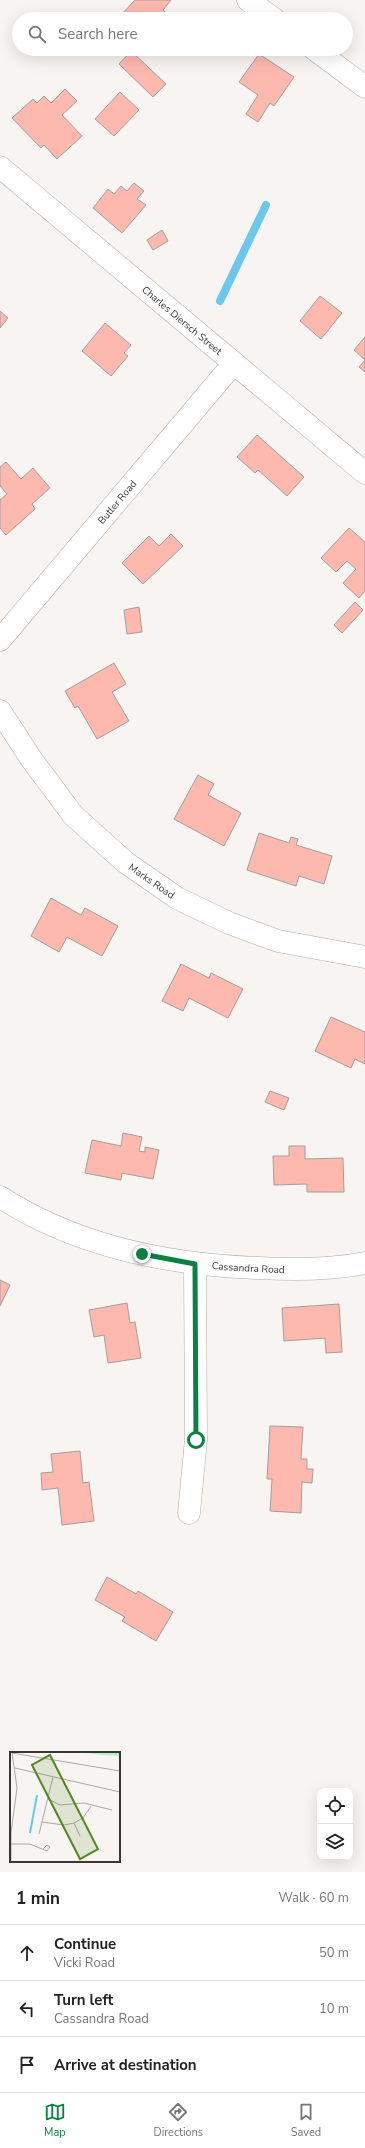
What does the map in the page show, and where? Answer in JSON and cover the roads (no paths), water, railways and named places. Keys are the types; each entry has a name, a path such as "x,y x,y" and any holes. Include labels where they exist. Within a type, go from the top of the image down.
{"street":[{"path":"248,0 264,12"},
{"path":"323,56 365,87"},
{"name":"Charles Diersch Street","path":"0,166 365,473"},
{"name":"Butler Road","path":"0,640 234,363"},
{"name":"Marks Road","path":"0,711 32,760 73,815 125,862 177,898 229,923 278,940 365,957"},
{"name":"Cassandra Road","path":"0,1197 24,1212 82,1236 142,1254 195,1264 299,1270 342,1268 365,1263"},
{"path":"189,1513 196,1440 195,1264"}],"waterway":[{"path":"220,301 266,205"}]}
